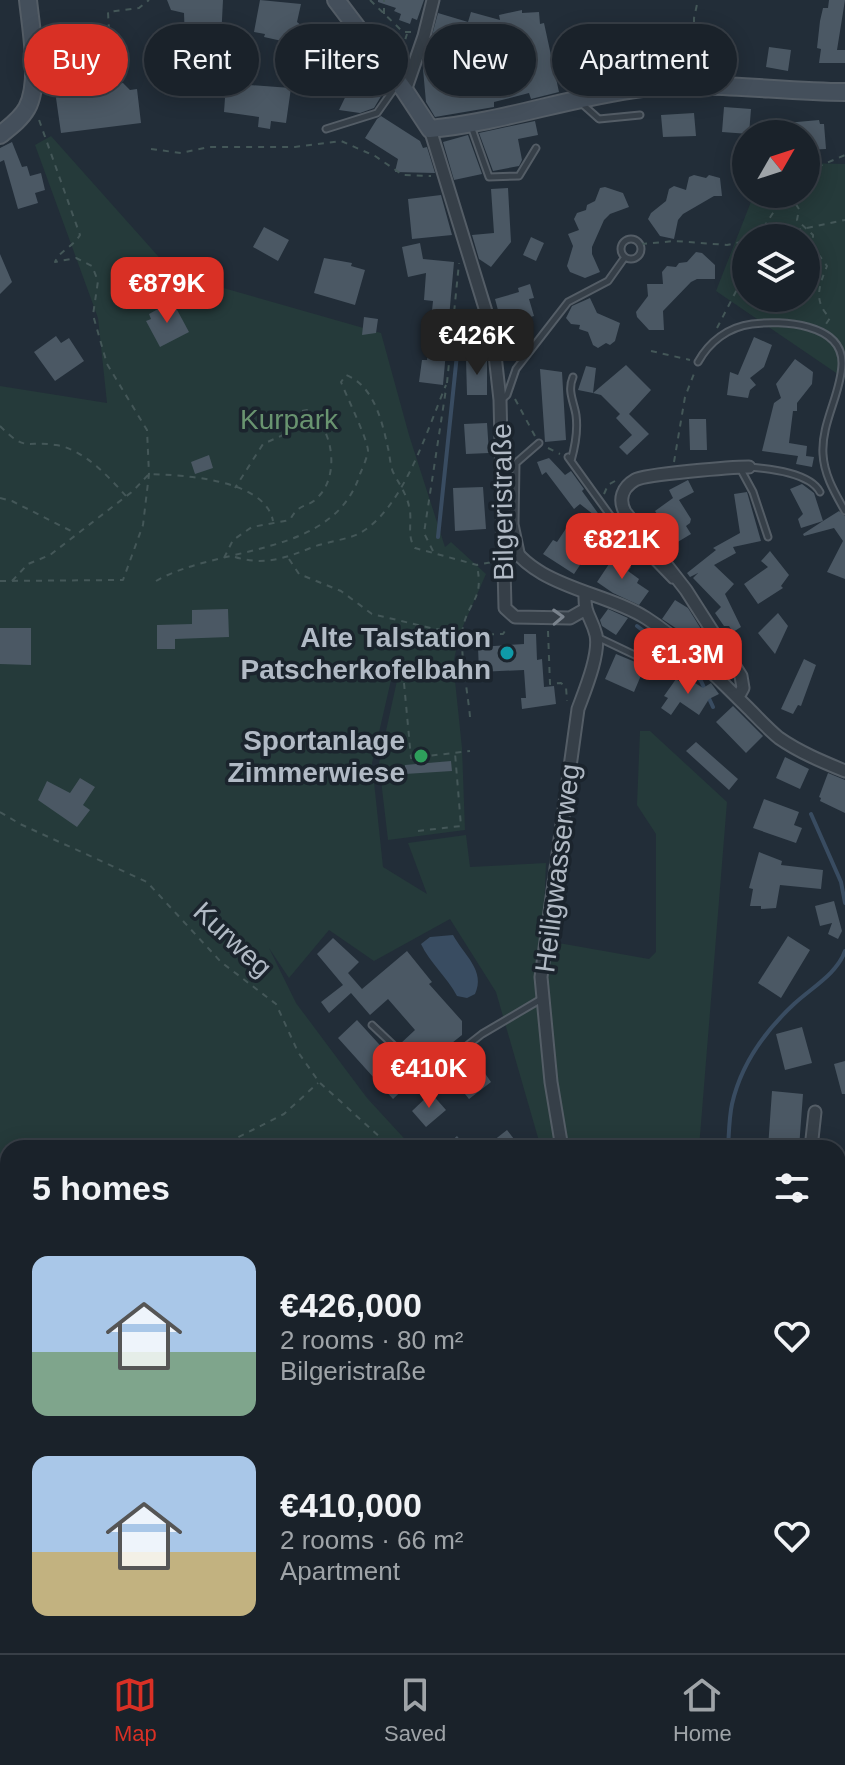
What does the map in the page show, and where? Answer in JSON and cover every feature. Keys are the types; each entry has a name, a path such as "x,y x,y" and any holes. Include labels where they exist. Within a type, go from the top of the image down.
{"main road":[{"path":"28,0 30,24"},
{"path":"336,0 354,24"},
{"path":"737,85 845,92"},
{"path":"408,96 430,129 471,125 602,96"},
{"path":"0,135 24,113 31,98"}],"street":[{"path":"408,61 433,0"},
{"name":"Bilgeristraße","path":"430,129 491,330 500,400 505,608 515,617 570,618 584,610"},
{"path":"738,697 743,688 741,676 686,590 621,504 622,493 636,479 745,467"},
{"path":"505,536 523,558 560,582 617,603 656,625 690,651 782,740 845,771"},
{"path":"585,592 584,610 596,636"},
{"name":"Heiligwasserweg","path":"561,1140 551,1082 542,963 578,709 593,662 596,636"},
{"path":"812,1140 815,1112"}],"lane":[{"path":"326,129 377,113 389,96"},
{"path":"580,101 599,119 640,115"},
{"path":"471,125 489,177 519,176 536,148"},
{"path":"634,239 641,244 642,250 637,257 625,257 621,249 624,241 634,239"},
{"path":"500,400 510,388 516,369 568,302 608,281 625,257"},
{"path":"698,362 706,347 724,334 750,324 802,325 823,331 841,352 842,366 823,441 824,469 845,511"},
{"path":"573,377 570,397 576,417 576,445 570,459 617,524 675,583 686,590"},
{"path":"523,558 515,524 516,463 539,443"},
{"path":"768,537 745,467 803,476 815,482 820,492"},
{"path":"596,636 664,669"},
{"path":"372,1025 427,1077 482,1034 544,998"}],"path":[{"path":"109,24 108,12 139,8 149,0"},
{"path":"370,0 395,24"},
{"path":"384,0 384,15"},
{"path":"694,24 698,0"},
{"path":"408,33 414,28"},
{"path":"0,581 123,580 143,525 149,474 147,430 107,364 93,315 98,281 92,266 76,258 55,262 80,235 31,98"},
{"path":"151,149 181,153 209,147 295,147 341,141 375,156 403,175 444,175"},
{"path":"820,166 845,155"},
{"path":"820,226 845,220"},
{"path":"641,244 675,241 732,244"},
{"path":"434,552 424,533 455,318 458,264 467,255"},
{"path":"820,256 827,266 820,284"},
{"path":"706,347 732,298"},
{"path":"820,303 830,318 823,331"},
{"path":"651,351 698,362 685,397 671,475"},
{"path":"156,581 174,570 292,539 334,516 357,486 368,449 341,382 346,375 356,379 378,412 392,471 411,509 410,542 415,548 477,565 503,560"},
{"path":"234,556 249,561 279,561 333,539 358,535 380,518 402,486 446,385"},
{"path":"510,388 539,443 570,459"},
{"path":"224,559 233,540 252,527 290,520 296,509 318,499 329,481 331,455 328,436 316,416 307,410 298,412 283,435 263,444 235,488"},
{"path":"0,426 14,440 30,446 56,445 77,452 126,496"},
{"path":"12,582 28,564 50,555 126,496 149,474 194,476 235,488 261,499 271,512 273,521"},
{"path":"0,498 76,533"},
{"path":"288,557 299,574 341,591 372,614 435,629 503,634 515,617"},
{"path":"470,717 463,633 479,591 477,565"},
{"path":"548,617 550,684 561,683 566,687 567,710"},
{"path":"404,683 411,758 470,751"},
{"path":"418,831 461,826 455,753"},
{"name":"Kurweg","path":"0,812 147,882 221,962 276,1004 298,1052 319,1082 383,1140"},
{"path":"233,1140 284,1114 319,1082"}],"green space":[{"name":"Kurpark","path":"51,136 174,274 381,333 445,547 451,542 486,574 460,633 453,664 394,667 372,763 383,867 427,894 408,843 466,835 470,867 546,863 544,911 534,974 556,1140 539,1140 496,992 450,919 374,961 329,930 289,978 269,948 296,1003 367,1098 406,1140 0,1140 0,386 107,403 98,318 35,145"},
{"path":"820,163 845,164 845,379 747,312 820,312 820,224 742,224 749,208 820,208"},
{"path":"732,250 732,302 716,291"},
{"name":"Sportanlage Zimmerwiese","path":"454,671 462,748 465,830 388,840 379,763 398,676"},
{"path":"640,731 650,731 727,802 700,1140 566,1140 548,1019 547,993 553,942 649,959 656,952 656,834 637,805"}],"water":[{"path":"453,935 478,978 475,994 467,998 457,996 421,944 430,937"}],"building":[{"path":"167,0 223,0 222,24 184,24 184,13 171,10"},
{"path":"260,0 301,4 297,22 300,24 275,24 275,39 264,37 265,34 259,33 259,24 256,24"},
{"path":"378,0 424,0 417,20 412,18 410,24 399,20 401,14 394,11 396,8"},
{"path":"829,0 845,0 837,50 845,50 845,63 819,63 820,21"},
{"path":"522,10 522,13 539,12 552,60 552,94 531,99 530,96 536,96 536,24 435,24 438,13 468,22 471,12 500,20 499,15"},
{"path":"769,47 791,50 788,71 766,67"},
{"path":"259,86 275,87 275,96 290,96 286,123 271,121 270,129 258,127 259,117 224,112 225,98 220,97 259,96"},
{"path":"128,88 137,89 141,123 61,133 56,98 128,96"},
{"path":"346,96 381,96 374,108 360,113 339,110"},
{"path":"425,96 517,96 494,102 494,107 435,117"},
{"path":"724,107 751,109 750,120 732,120 732,133 722,132"},
{"path":"694,113 696,136 663,137 661,115"},
{"path":"381,116 420,141 423,148 427,147 435,173 395,172 398,159 365,138"},
{"path":"535,121 538,135 518,139 522,160 519,166 493,171 479,133"},
{"path":"820,124 824,124 826,149 820,149"},
{"path":"468,135 482,174 454,180 443,142"},
{"path":"12,142 22,167 27,166 30,176 41,173 45,190 35,193 38,203 18,209 4,160 0,162 0,148"},
{"path":"689,177 720,178 722,196 714,196 683,214 678,220 674,239 660,236 648,219 651,213 666,201 669,189 674,186 686,190"},
{"path":"508,188 511,242 491,267 479,259 472,235 494,233 491,189"},
{"path":"600,188 623,193 629,207 610,214 604,220 592,247 600,272 585,278 570,272 567,266 573,246 568,234 579,230 574,219 577,213 586,210 587,205 595,201"},
{"path":"441,195 452,235 412,239 408,199"},
{"path":"264,227 289,240 278,261 253,247"},
{"path":"531,237 544,243 536,261 523,255"},
{"path":"420,243 423,259 454,262 443,385 419,382 422,360 427,360 433,301 424,300 426,273 408,277 402,247"},
{"path":"696,252 702,253 715,265 715,279 691,282 663,311 664,330 649,330 636,312 648,296 647,284 663,284 662,272 667,266 676,267 679,263 687,262"},
{"path":"0,254 12,282 0,294"},
{"path":"324,258 352,263 351,266 365,270 355,305 314,293"},
{"path":"530,284 534,298 529,299 534,316 502,325 495,299 519,292 518,288"},
{"path":"590,298 597,313 620,323 615,341 610,345 606,343 598,348 593,345 588,332 566,318 572,306"},
{"path":"167,304 170,309 175,306 189,332 160,347 146,321 151,319 149,314"},
{"path":"364,317 378,319 376,333 362,335"},
{"path":"56,336 61,343 69,338 84,361 55,381 34,352"},
{"path":"754,337 772,345 764,367 750,378 756,385 750,390 748,398 727,395 730,372 738,375"},
{"path":"487,358 487,395 467,395 466,359"},
{"path":"795,359 813,372 812,384 797,403 797,411 793,411 789,443 807,446 806,456 814,457 812,467 796,464 798,456 762,451 774,403 781,398 776,384"},
{"path":"626,365 651,390 629,414 649,434 627,455 619,447 632,435 616,418 620,414 601,395 593,393"},
{"path":"586,366 596,368 593,393 578,390"},
{"path":"540,369 562,372 566,440 545,442"},
{"path":"689,419 706,419 707,450 690,450"},
{"path":"487,423 489,453 466,454 464,424"},
{"path":"209,455 213,468 195,474 191,462"},
{"path":"549,458 565,475 571,471 600,516 598,518 580,504 574,509 546,472 542,475 537,462"},
{"path":"688,480 694,492 679,500 691,519 686,526 691,534 671,546 652,517 657,514 655,511 673,498 669,490"},
{"path":"802,484 814,493 823,521 801,528 798,519 803,514 790,489"},
{"path":"483,487 486,529 455,531 453,488"},
{"path":"747,492 761,541 733,547 736,553 714,565 734,584 725,594 741,627 733,632 729,626 724,626 715,613 721,607 693,578 698,573 690,577 687,573 716,550 713,548 740,533 734,494"},
{"path":"839,511 845,516 845,579 827,572 843,541 834,528 803,534"},
{"path":"569,524 584,534 578,542 590,550 574,574 543,554 553,540 557,542"},
{"path":"770,551 789,575 781,586 783,588 758,604 744,584 768,567 761,561"},
{"path":"611,553 631,567 628,571 639,579 637,583 649,591 639,605 597,582 609,564 605,561"},
{"path":"675,600 688,608 701,629 695,638 662,619"},
{"path":"228,609 229,637 175,639 175,649 157,649 157,625 192,624 192,610"},
{"path":"608,609 628,618 616,635 602,626 600,620"},
{"path":"778,613 788,626 775,654 758,633"},
{"path":"0,628 31,628 31,665 0,664"},
{"name":"Alte Talstation Patscherkofelbahn","path":"524,634 536,634 537,660 542,659 544,687 554,686 556,704 522,709 521,698 526,698 524,670 479,672 478,647 524,644"},
{"path":"616,654 645,666 634,692 605,679"},
{"path":"804,659 816,665 801,706 798,705 793,714 781,709"},
{"path":"684,676 703,688 711,683 719,694 709,699 699,715 680,702 671,715 661,708 668,698 664,696 676,679 680,682"},
{"path":"733,706 763,736 746,753 716,722"},
{"path":"696,742 738,779 729,790 686,751"},
{"path":"785,757 809,769 800,789 776,778"},
{"path":"451,761 452,771 405,774 405,765"},
{"path":"828,773 845,780 845,813 820,801"},
{"path":"80,778 95,787 83,805 90,810 77,827 38,800 47,781 70,793"},
{"path":"764,799 799,812 794,825 802,828 796,843 753,828"},
{"path":"759,852 782,861 781,865 823,870 821,889 780,885 776,908 750,906 753,889 749,888"},
{"path":"834,901 842,931 838,939 828,934 832,923 820,926 815,906"},
{"path":"788,936 810,950 781,998 758,983"},
{"path":"333,938 359,962 348,973 362,989 407,951 432,982 429,984 462,1021 462,1035 423,1066 400,1044 415,1030 388,999 370,1015 351,993 329,1013 321,1002 343,985 317,954"},
{"path":"357,1020 388,1054 391,1051 423,1081 429,1082 420,1091 412,1081 393,1099 338,1038"},
{"path":"802,1027 812,1063 785,1070 776,1034"},
{"path":"472,1055 491,1082 469,1099 461,1089 461,1067"},
{"path":"845,1061 845,1094 842,1094 834,1064"},
{"path":"772,1091 803,1094 800,1140 769,1140"},
{"path":"431,1093 446,1110 426,1127 412,1111"},
{"path":"507,1130 515,1140 494,1140"}],"waterway":[{"path":"438,537 458,345"},
{"path":"637,626 678,657"},
{"path":"686,664 701,681 713,707"},
{"path":"811,814 841,882 845,903"},
{"path":"728,1140 736,1089 755,1050 783,1015 830,974 845,951"}],"place":[{"name":"Alte Talstation Patscherkofelbahn","path":"507,653"},
{"name":"Sportanlage Zimmerwiese","path":"421,756"}]}
